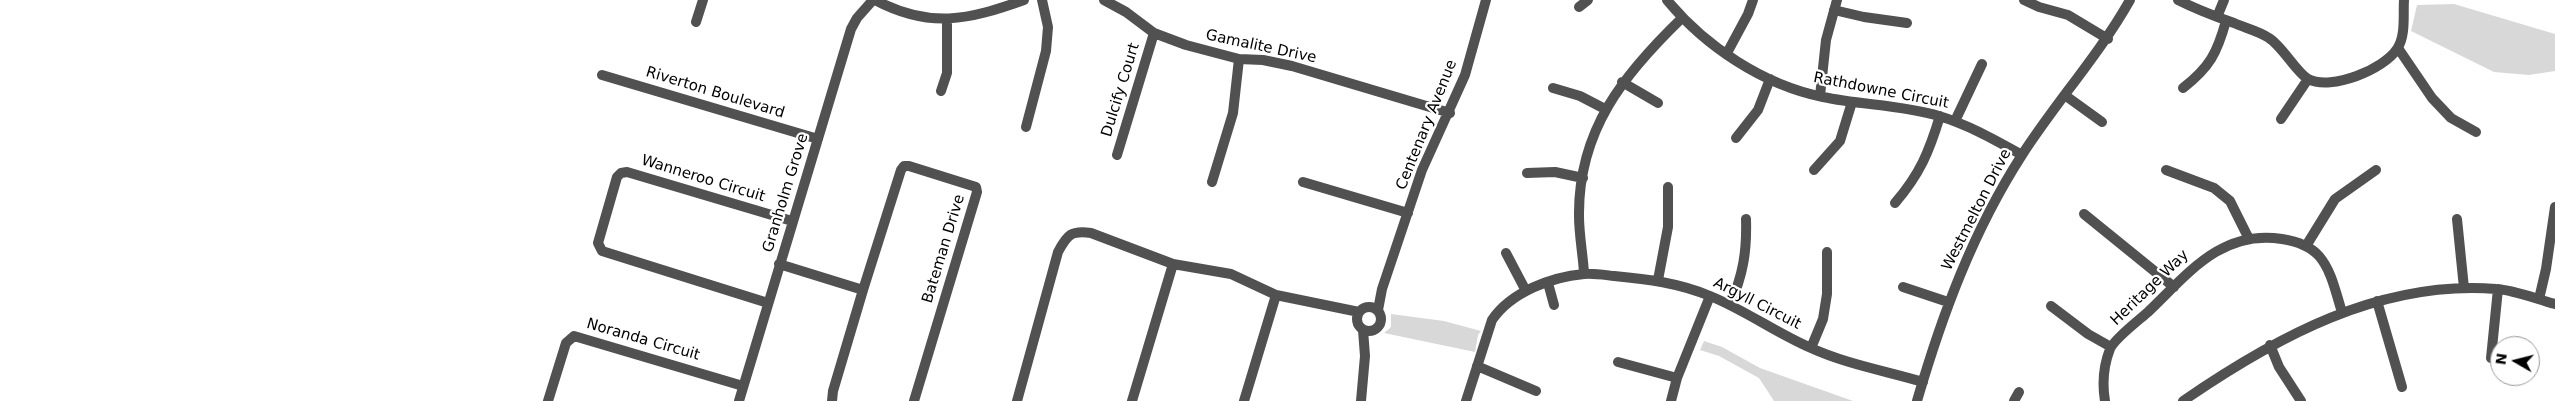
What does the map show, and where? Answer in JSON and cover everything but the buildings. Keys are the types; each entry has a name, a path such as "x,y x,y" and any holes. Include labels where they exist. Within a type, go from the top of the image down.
{"street":[{"path":"696,22 703,0"},
{"path":"874,0 916,17 947,20 968,18 1024,0"},
{"name":"Granholm Grove","path":"739,401 850,29 857,18 874,0"},
{"path":"1026,127 1046,51 1048,27 1042,0"},
{"name":"Gamalite Drive","path":"1104,0 1126,12 1154,33 1210,53 1238,59 1263,60 1292,66 1450,113"},
{"name":"Centenary Avenue","path":"1373,308 1382,289 1422,170 1450,113 1465,75 1486,0"},
{"path":"1578,7 1588,0"},
{"name":"Rathdowne Circuit","path":"1666,0 1682,18 1727,53 1770,80 1820,96 1940,116 1956,121 2022,155"},
{"path":"1727,53 1748,14 1753,0"},
{"path":"2024,0 2038,7 2068,15 2108,39"},
{"name":"Westmelton Drive","path":"1917,401 1948,302 1991,210 2022,155 2108,39 2130,0"},
{"path":"2178,0 2199,11 2269,37 2308,79 2321,82 2339,82 2360,75 2380,64 2398,48 2403,33 2404,0"},
{"path":"2183,88 2211,63 2219,44 2224,0"},
{"path":"1820,96 1826,40 1836,5 1864,18 1907,23"},
{"path":"1584,274 1579,216 1583,178 1591,143 1605,109 1622,82 1652,47 1682,18"},
{"path":"940,91 947,73 947,20"},
{"name":"Dulcify Court","path":"1117,156 1154,33"},
{"path":"2398,48 2432,98 2451,118 2476,132"},
{"path":"1212,182 1233,113 1238,59"},
{"path":"1956,121 1982,64"},
{"name":"Riverton Boulevard","path":"602,74 818,140"},
{"path":"2281,119 2308,79"},
{"path":"1736,138 1758,110 1770,80"},
{"path":"1622,82 1658,103"},
{"path":"1554,88 1580,96 1605,109"},
{"path":"2066,96 2102,122"},
{"path":"1814,170 1840,141 1852,102"},
{"path":"1896,203 1909,186 1928,154 1940,116"},
{"name":"Bateman Drive","path":"863,290 901,170 904,166 976,187 977,192 914,401"},
{"path":"2166,170 2214,188 2230,201 2249,239"},
{"path":"2306,246 2335,199 2376,170"},
{"name":"Wanneroo Circuit","path":"768,303 602,251 598,243 617,177 621,173 627,172 792,221"},
{"path":"1528,173 1555,172 1583,178"},
{"path":"1303,182 1408,213"},
{"path":"1658,280 1668,227 1668,187"},
{"path":"2539,299 2546,269 2555,207"},
{"path":"2084,214 2174,287"},
{"path":"1730,305 1741,280 1747,247 1746,219"},
{"path":"2457,219 2464,288"},
{"path":"1017,401 1058,252 1066,237 1078,231 1091,233 1173,264 1231,274 1276,295 1358,315 1373,308 1382,318 1381,323 1368,330"},
{"name":"Heritage Way","path":"2105,401 2102,380 2111,347 2199,262 2224,246 2249,239 2276,238 2306,246 2318,255 2328,270 2342,312"},
{"path":"1812,348 1823,319 1827,294 1827,252"},
{"path":"1506,253 1526,291"},
{"path":"780,264 863,290 833,391 832,401"},
{"path":"1132,401 1173,264"},
{"name":"Argyll Circuit","path":"1466,401 1492,320 1506,303 1526,291 1584,274 1658,280 1710,296 1812,348 1923,382"},
{"path":"1548,283 1554,305"},
{"path":"1903,286 1948,302"},
{"path":"2183,401 2270,345 2342,312 2377,301 2429,291 2464,288 2498,289 2555,304"},
{"path":"2493,336 2498,289"},
{"path":"1244,401 1276,295"},
{"path":"1672,401 1677,378 1710,296"},
{"path":"2377,301 2402,387"},
{"path":"2051,306 2088,334 2111,347"},
{"path":"1358,315 1358,325 1368,330"},
{"path":"1360,401 1368,330"},
{"name":"Noranda Circuit","path":"548,401 566,343 576,336 743,386"},
{"path":"2270,345 2279,367 2300,401"},
{"path":"1618,362 1677,378"},
{"path":"1477,366 1536,391"}],"shaded area":[{"path":"2454,4 2555,34 2555,71 2529,75 2494,72 2411,31 2417,5"},
{"path":"1391,314 1444,321 1481,331 1478,335 1475,352 1384,333 1391,327"},
{"path":"1704,341 1722,347 1760,368 1853,401 1774,401 1759,378 1719,356 1700,350"}]}
